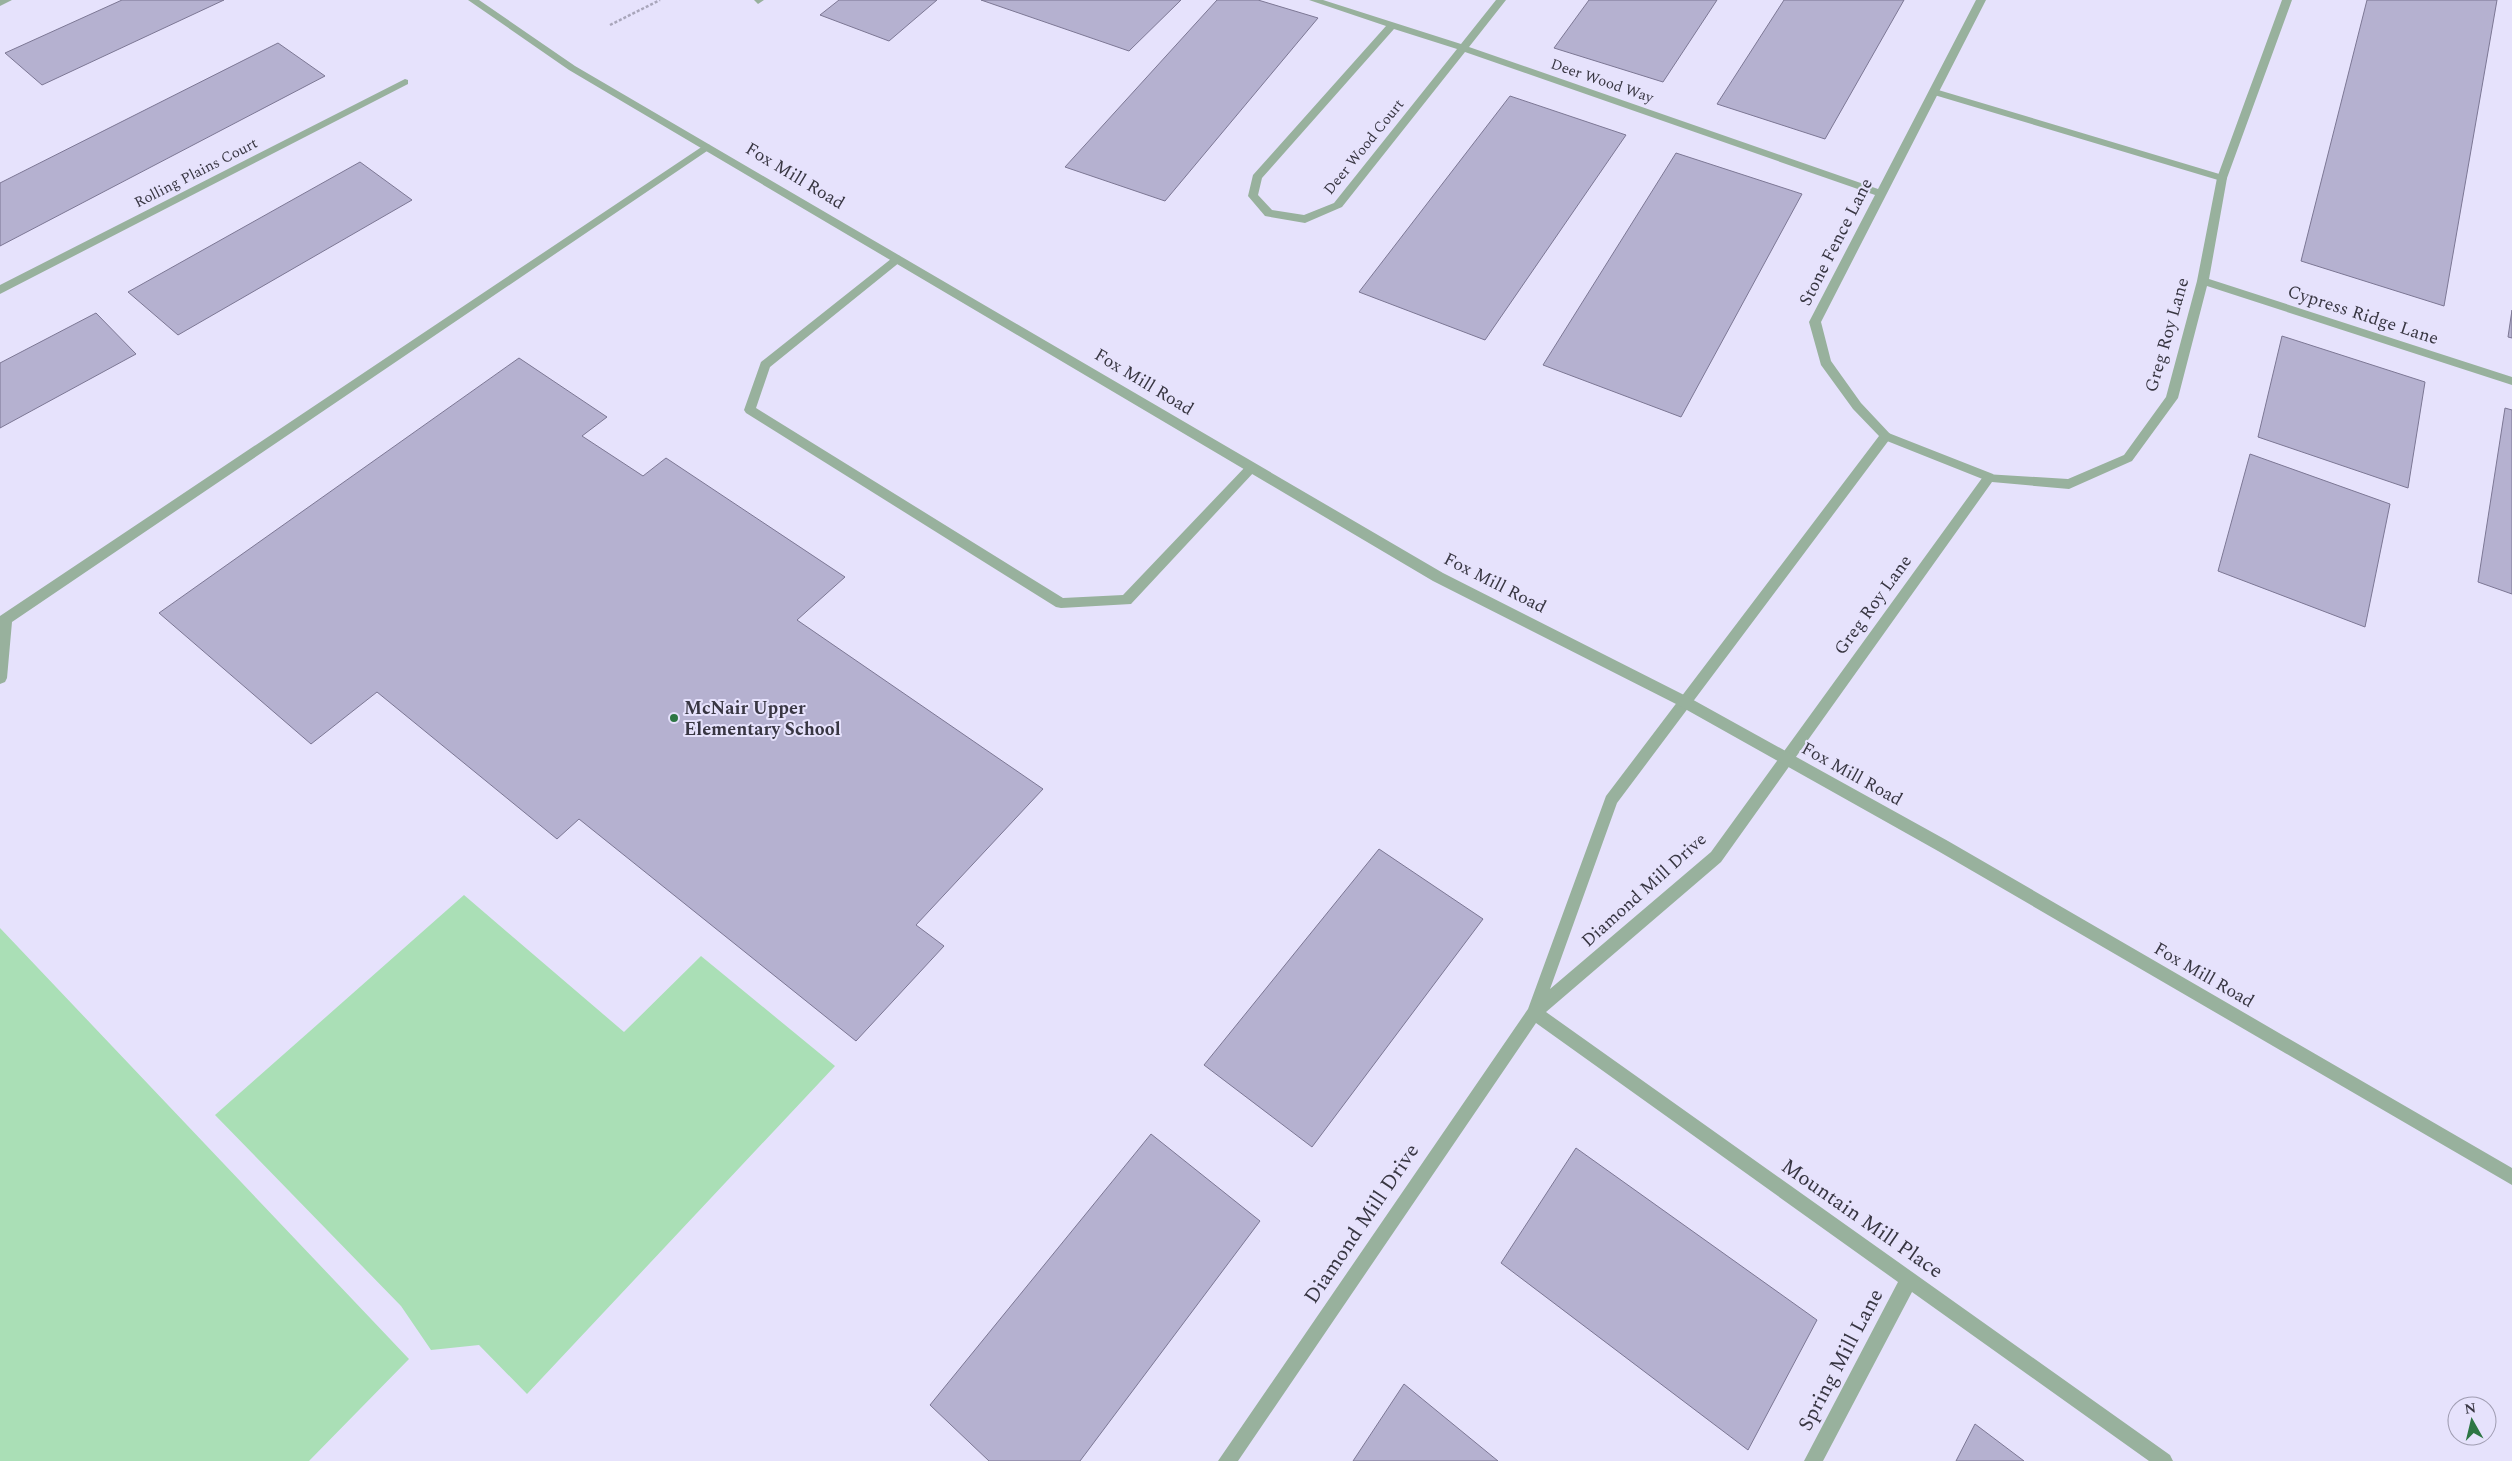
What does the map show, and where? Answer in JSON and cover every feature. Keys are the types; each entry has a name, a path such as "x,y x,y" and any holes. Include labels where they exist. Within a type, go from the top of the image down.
{"street":[{"path":"0,3 7,0"},
{"name":"Fox Mill Road","path":"473,0 572,68 1438,577 1683,701 1951,851 2512,1177"},
{"name":"Deer Wood Way","path":"1314,0 1462,48 1880,193"},
{"path":"1462,48 1501,0"},
{"name":"Stone Fence Lane","path":"1886,436 1857,406 1825,362 1815,322 1981,0"},
{"name":"Greg Roy Lane","path":"1784,759 1989,477 2069,484 2128,458 2172,398 2203,281 2222,178 2287,0"},
{"name":"Deer Wood Court","path":"1392,25 1257,177 1253,196 1269,213 1305,219 1338,205 1462,48"},
{"name":"Rolling Plains Court","path":"0,290 405,82"},
{"path":"1935,92 2222,178"},
{"path":"896,259 765,365 750,410 1061,603 1126,600 1251,468"},
{"name":"Cypress Ridge Lane","path":"2203,281 2512,381"},
{"path":"1683,701 1886,436 1989,477"},
{"path":"0,678 3,621"},
{"name":"Diamond Mill Drive","path":"1534,1013 1608,805 1683,701"},
{"name":"Diamond Mill Drive","path":"1227,1461 1534,1013 1716,856 1784,759"},
{"name":"Mountain Mill Place","path":"1534,1013 2164,1461"},
{"name":"Spring Mill Lane","path":"1813,1461 1909,1280"}],"lane":[{"path":"3,621 706,147"}],"path":[{"path":"610,25 660,0"}],"green space":[{"path":"464,895 624,1032 701,956 835,1066 527,1394 479,1345 431,1350 401,1306 215,1115"},
{"path":"0,928 409,1359 309,1461 0,1461"}],"building":[{"path":"122,0 224,0 42,85 5,53"},
{"path":"839,0 937,0 889,41 820,15"},
{"path":"981,0 1181,0 1129,51"},
{"path":"1217,0 1258,0 1318,18 1165,201 1065,167"},
{"path":"1589,0 1717,0 1663,82 1554,48"},
{"path":"1784,0 1904,0 1825,139 1717,104"},
{"path":"2367,0 2497,0 2444,306 2301,261"},
{"path":"278,43 325,76 0,246 0,183"},
{"path":"1510,96 1626,135 1485,340 1359,292"},
{"path":"1676,153 1802,194 1681,417 1543,365"},
{"path":"360,162 412,200 178,335 128,292"},
{"path":"2512,310 2512,338 2508,337"},
{"path":"96,313 136,354 0,428 0,363"},
{"path":"2282,336 2425,382 2408,488 2258,437"},
{"name":"McNair Upper Elementary School","path":"519,358 607,417 582,436 643,476 666,458 845,577 797,620 1043,789 916,925 944,946 856,1041 579,819 557,839 377,692 311,744 159,613"},
{"path":"2505,408 2512,410 2512,594 2478,582"},
{"path":"2250,454 2390,504 2365,627 2218,571"},
{"path":"1379,849 1483,919 1312,1147 1204,1065"},
{"path":"1151,1134 1260,1221 1080,1461 989,1461 930,1405"},
{"path":"1576,1148 1817,1320 1748,1450 1501,1263"},
{"path":"1404,1384 1498,1461 1353,1461"},
{"path":"1975,1424 2024,1461 1956,1461"}],"place":[{"name":"McNair Upper Elementary School","path":"674,718"}]}
